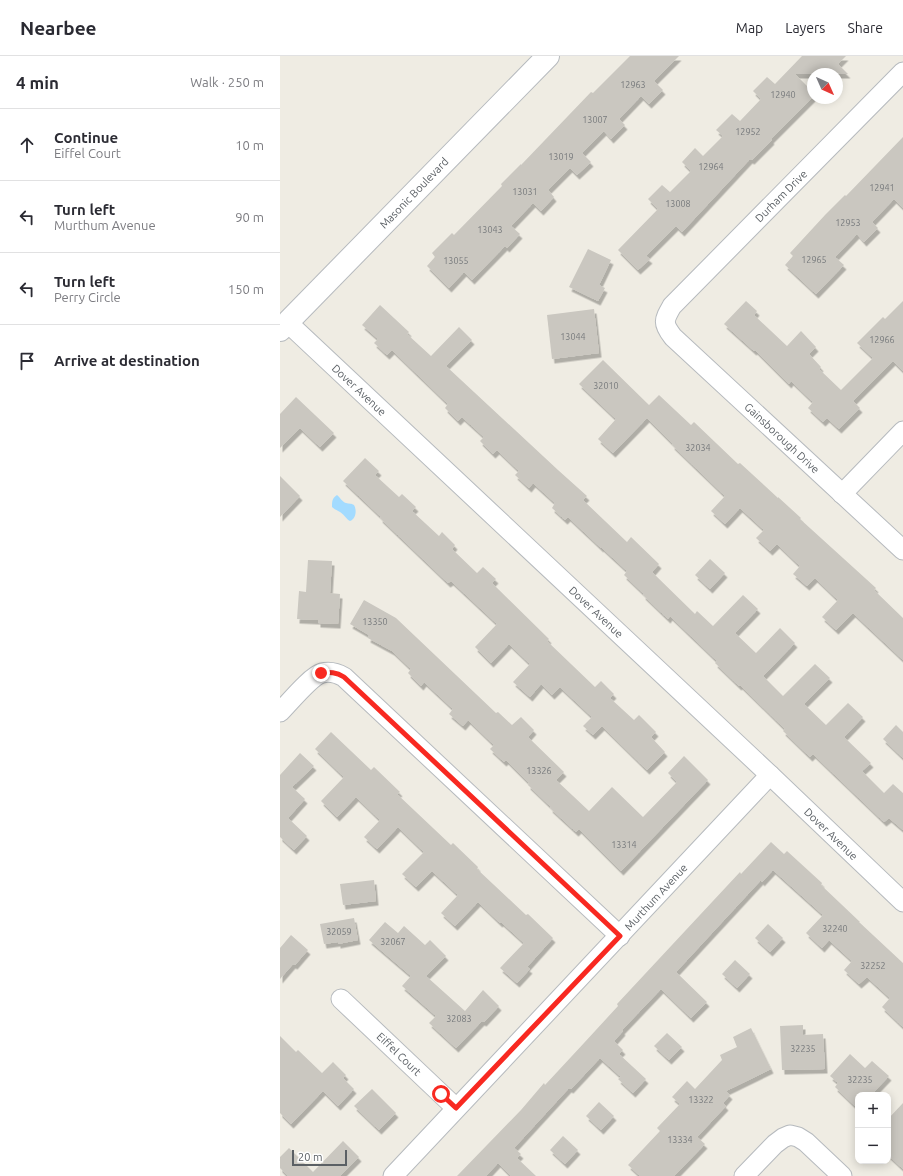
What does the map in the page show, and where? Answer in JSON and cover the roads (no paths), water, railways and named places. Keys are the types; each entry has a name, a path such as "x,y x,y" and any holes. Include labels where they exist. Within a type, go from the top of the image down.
{"street":[{"name":"Masonic Boulevard","path":"284,326 548,56"},
{"name":"Durham Drive","path":"665,324 666,316 672,306 903,72"},
{"name":"Gainsborough Drive","path":"665,324 673,336 903,550"},
{"name":"Dover Avenue","path":"284,326 770,775 903,902"},
{"path":"842,494 903,431"},
{"path":"280,712 313,678 321,673 331,672 344,677 620,936"},
{"name":"Murthum Avenue","path":"393,1176 770,775"},
{"name":"Eiffel Court","path":"341,999 456,1108"},
{"path":"744,1176 774,1144 790,1135 798,1137 806,1142 842,1176"}],"water":[{"path":"337,495 342,501 354,505 355,514 352,520 350,521 342,513 332,507 333,499"}]}
